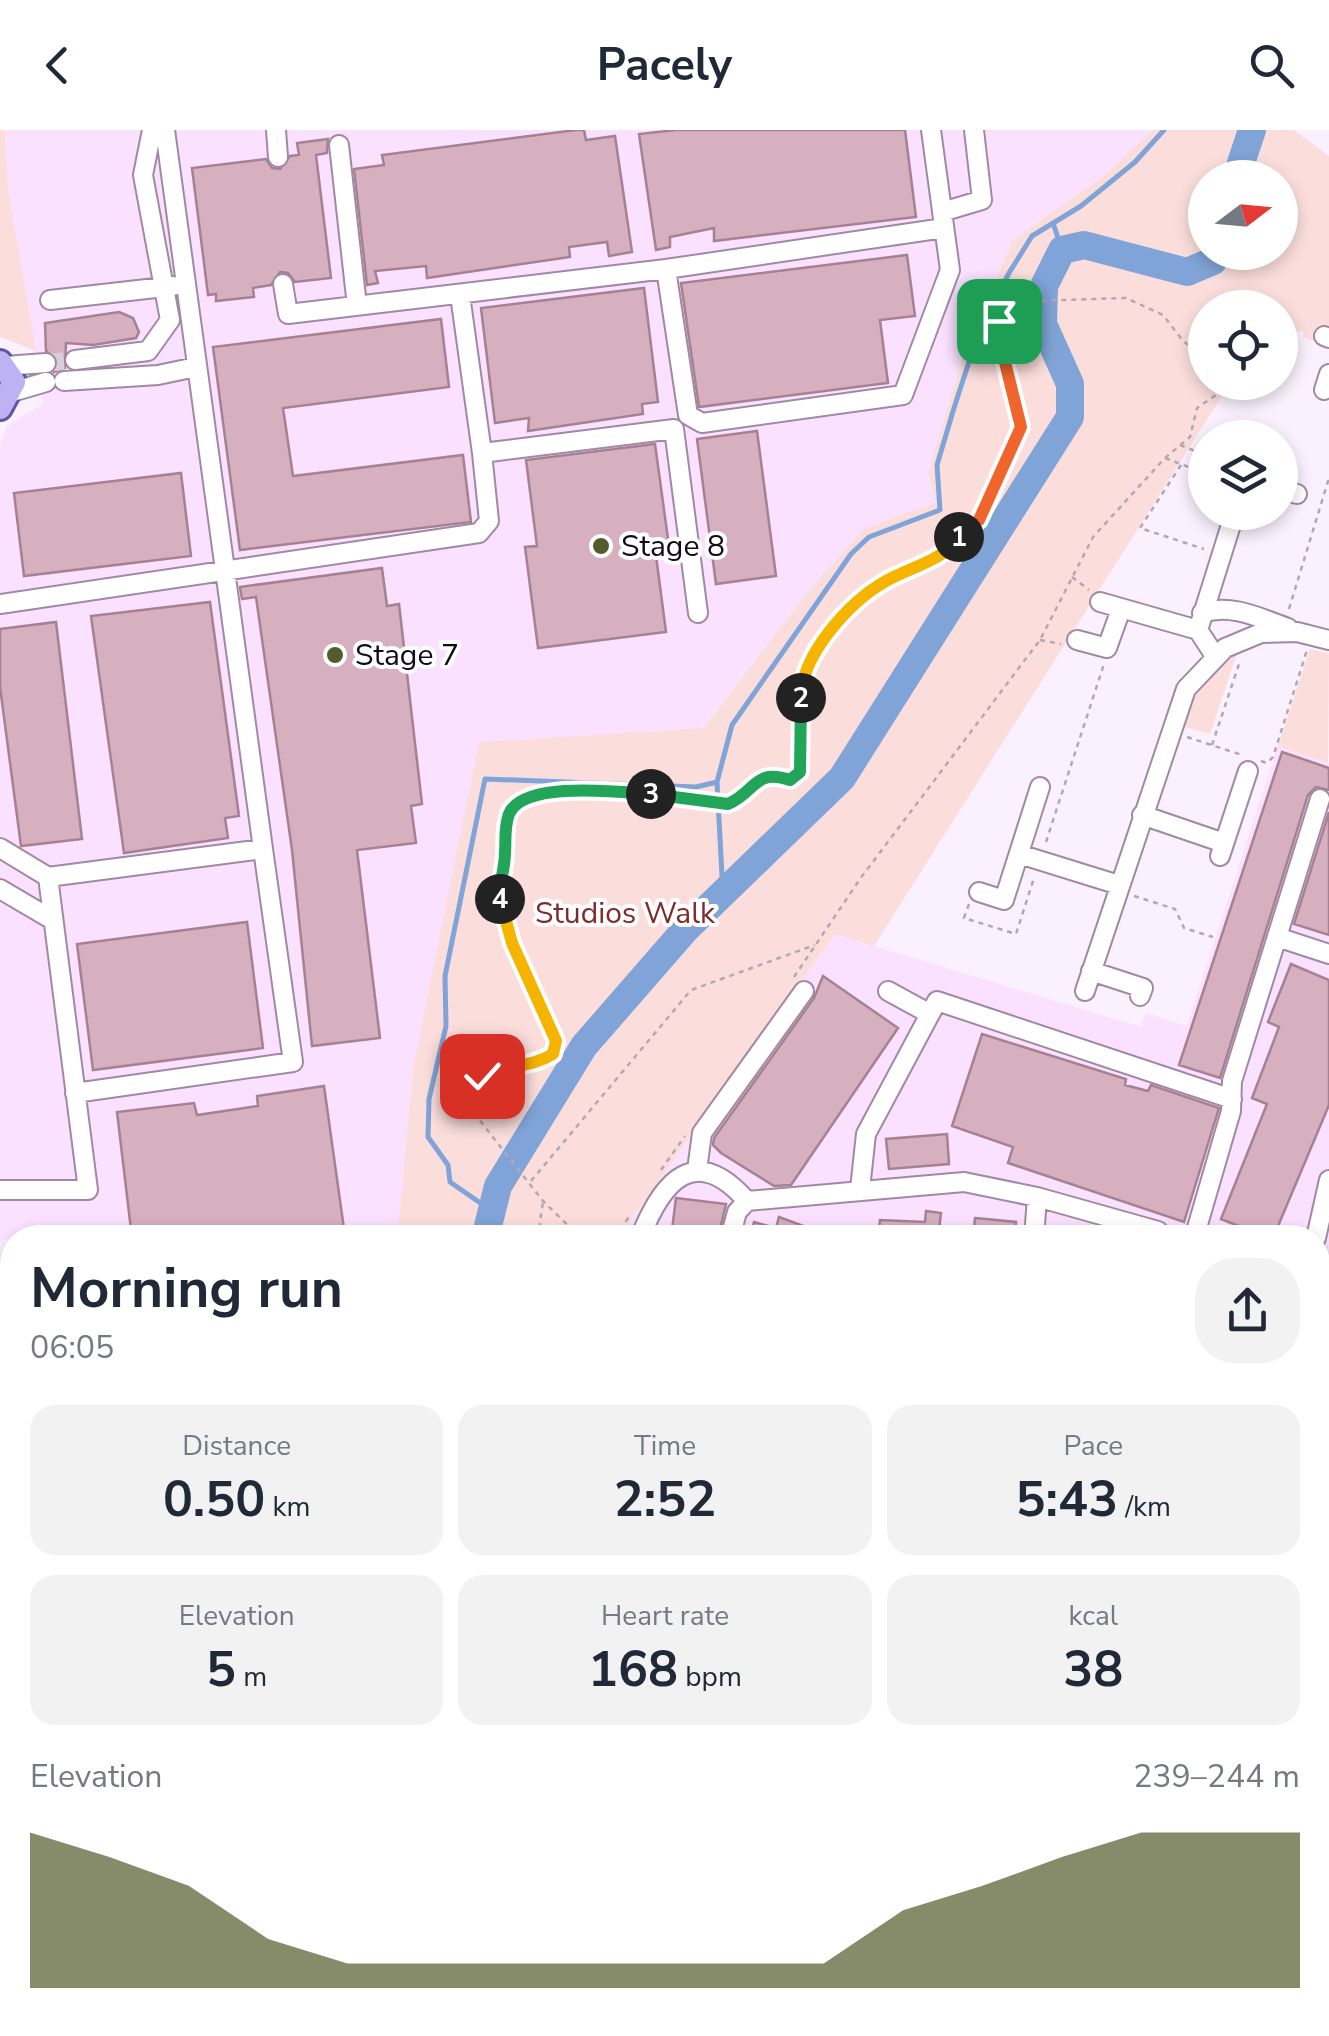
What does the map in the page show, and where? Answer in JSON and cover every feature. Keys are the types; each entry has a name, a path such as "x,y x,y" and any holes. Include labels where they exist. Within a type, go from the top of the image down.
{"main road":[{"path":"3,364 13,377 6,400"}],"street":[{"path":"6,400 59,369 148,350 170,320 142,175 152,130"},
{"path":"75,1093 294,1062 165,130"},
{"path":"276,130 278,157"},
{"path":"666,269 688,415 702,423 902,396 950,270 930,130"},
{"path":"283,284 288,314 666,269 943,220 982,200 974,130"},
{"path":"339,145 357,306"},
{"path":"50,300 188,285"},
{"path":"0,604 225,574 479,533 489,521 460,294"},
{"path":"3,364 158,375 196,367"},
{"path":"482,453 674,430 698,612"},
{"path":"1215,656 1200,622 1229,530"},
{"path":"1100,602 1200,622 1217,608 1240,611 1305,633"},
{"path":"1077,640 1107,648 1120,609"},
{"path":"1085,991 1186,689 1215,656 1239,642 1261,633 1305,633"},
{"path":"1142,815 1222,850 1248,771"},
{"path":"979,892 1004,900 1040,787"},
{"path":"1198,1225 1232,1099 1232,1081 1320,798"},
{"path":"0,848 48,878 263,848"},
{"path":"1019,854 1118,888"},
{"path":"0,1190 88,1190 48,878"},
{"path":"0,889 52,918"},
{"path":"1277,937 1329,954"},
{"path":"1091,971 1143,988 1140,996"},
{"path":"697,1170 702,1133 799,984"},
{"path":"888,991 930,1014"},
{"path":"860,1190 866,1134 937,1001 1232,1099"},
{"path":"646,1225 664,1188 697,1170 727,1178 748,1201"},
{"path":"1319,1225 1329,1180"},
{"path":"733,1225 736,1212 748,1201 964,1182 1136,1225"},
{"path":"1035,1225 1036,1197"}],"path":[{"path":"568,1225 470,1108 470,1088 495,1068 536,1065 553,1054 556,1041 512,943 499,897 510,811 522,798 580,790 707,798 728,804 760,779 773,774 790,780 800,772 801,678 852,608 883,582 950,550 979,520 1021,427 1000,342 999,321 1031,300 1126,298 1162,316 1188,345"},
{"path":"799,984 815,945 1040,640 1093,537 1164,458 1190,436 1197,408 1209,400"},
{"path":"1180,446 1188,449"},
{"path":"1164,458 1188,467"},
{"path":"1181,465 1140,528 1221,554"},
{"path":"1170,732 1267,763 1273,757 1305,633 1329,478"},
{"path":"1071,576 1100,602"},
{"path":"1040,640 1064,644 1077,640"},
{"path":"1212,745 1243,652 1239,642"},
{"path":"1118,888 1175,909 1184,928 1213,938"},
{"path":"530,1182 690,990 815,945"},
{"path":"660,1172 693,1123"},
{"path":"540,1225 544,1200"},
{"path":"623,1225 637,1205"}],"shaded area":[{"path":"5,130 1152,130 1106,174 1013,240 964,351 928,474 936,502 864,530 814,584 702,728 479,743 399,1225 0,1225 0,444 7,426 43,404 8,189"},
{"path":"1278,746 1329,763 1329,1225 628,1225 835,934 1141,1027 1146,1013 1187,1026"}],"green space":[{"path":"0,130 5,130 8,189 36,351 0,337"},
{"name":"Studios Walk","path":"1152,130 1294,130 1329,156 1329,330 1320,343 1298,331 1298,290 1188,290 1188,400 1219,400 1207,420 1188,420 1188,450 874,946 835,934 628,1225 398,1225 414,1064 479,742 703,728 814,584 864,529 936,502 928,474 964,351 1013,240 1106,174"},
{"path":"1310,649 1329,654 1328,763 1278,746"},
{"path":"1238,650 1210,734 1182,726 1202,682"}],"building":[{"path":"584,130 586,140 615,136 632,252 609,256 607,242 569,247 570,257 427,278 426,266 375,271 378,283 367,285 354,169 384,165 382,155"},
{"path":"676,130 905,130 916,217 714,241 714,228 670,237 670,247 656,250 639,134"},
{"path":"328,139 327,153 316,155 331,278 295,282 288,273 280,272 271,285 253,288 254,297 216,301 216,294 208,295 192,168 266,159 272,168 280,169 290,156 299,155 297,143"},
{"path":"907,255 915,316 880,320 888,383 699,407 681,283"},
{"path":"644,288 658,402 642,404 643,414 528,431 529,418 495,423 481,308"},
{"path":"119,312 133,318 139,332 136,338 93,345 66,343 65,368 54,372 58,361 46,351 45,323"},
{"path":"441,319 449,387 283,408 293,476 463,455 471,522 240,550 213,347"},
{"path":"757,431 776,576 716,584 697,439"},
{"name":"Stage 8","path":"655,444 669,546 655,548 666,632 538,648 525,547 537,546 526,460"},
{"path":"181,473 191,556 24,576 14,493"},
{"path":"382,568 387,606 399,604 422,804 411,806 416,843 357,850 380,1038 312,1046 292,850 256,597 242,599 240,587"},
{"path":"210,602 239,816 225,818 228,838 124,853 91,616"},
{"path":"56,622 82,839 21,846 0,687 0,629"},
{"path":"1282,752 1329,768 1329,790 1316,787 1308,795 1220,1078 1179,1065"},
{"path":"1329,812 1329,935 1294,924"},
{"path":"247,922 263,1048 93,1070 77,944"},
{"path":"1291,964 1329,980 1329,1105 1278,1225 1236,1225 1221,1219 1267,1104 1252,1098 1279,1027 1268,1022"},
{"path":"823,976 898,1028 791,1185 774,1186 721,1153 713,1145 714,1138 814,998"},
{"path":"982,1034 1126,1079 1125,1085 1148,1091 1151,1085 1219,1108 1184,1222 1008,1163 1013,1147 952,1126"},
{"path":"324,1086 343,1225 130,1225 117,1112 194,1103 197,1115 258,1106 257,1096"},
{"path":"947,1134 949,1164 889,1169 886,1139"},
{"path":"676,1198 726,1204 721,1225 673,1225"},
{"path":"926,1211 941,1213 940,1225 879,1225 880,1220 925,1222"},
{"path":"779,1217 801,1225 777,1225"},
{"path":"975,1218 1016,1222 1016,1225 974,1225"}],"waterway":[{"path":"723,894 717,782 732,725 851,554 869,537 940,510 937,465 979,331 1032,236 1081,206 1135,162 1164,130"},
{"path":"1242,160 1252,130"},
{"path":"1054,226 1062,250"},
{"path":"488,1225 498,1186 584,1046 685,930 842,778 1070,417 1070,384 1043,324 1044,286 1062,250 1084,245 1187,272 1192,270"},
{"path":"492,1211 450,1182 448,1165 428,1137 429,1099 446,1026 445,976 485,779 696,787 717,782"}],"tunnel":[{"path":"46,363 65,361"}],"place":[{"name":"Stage 8","path":"601,546"},
{"name":"Stage 7","path":"335,655"}],"route":[{"path":"482,1076 495,1068 536,1065 553,1054 556,1041 512,943 499,897 499,872 506,857 504,838 510,811 522,798 580,790 700,796 728,804 760,779 773,774 790,780 800,772 801,678 824,642 852,608 883,582 950,550 960,535 979,520 1021,427 1000,342 999,321"}]}
